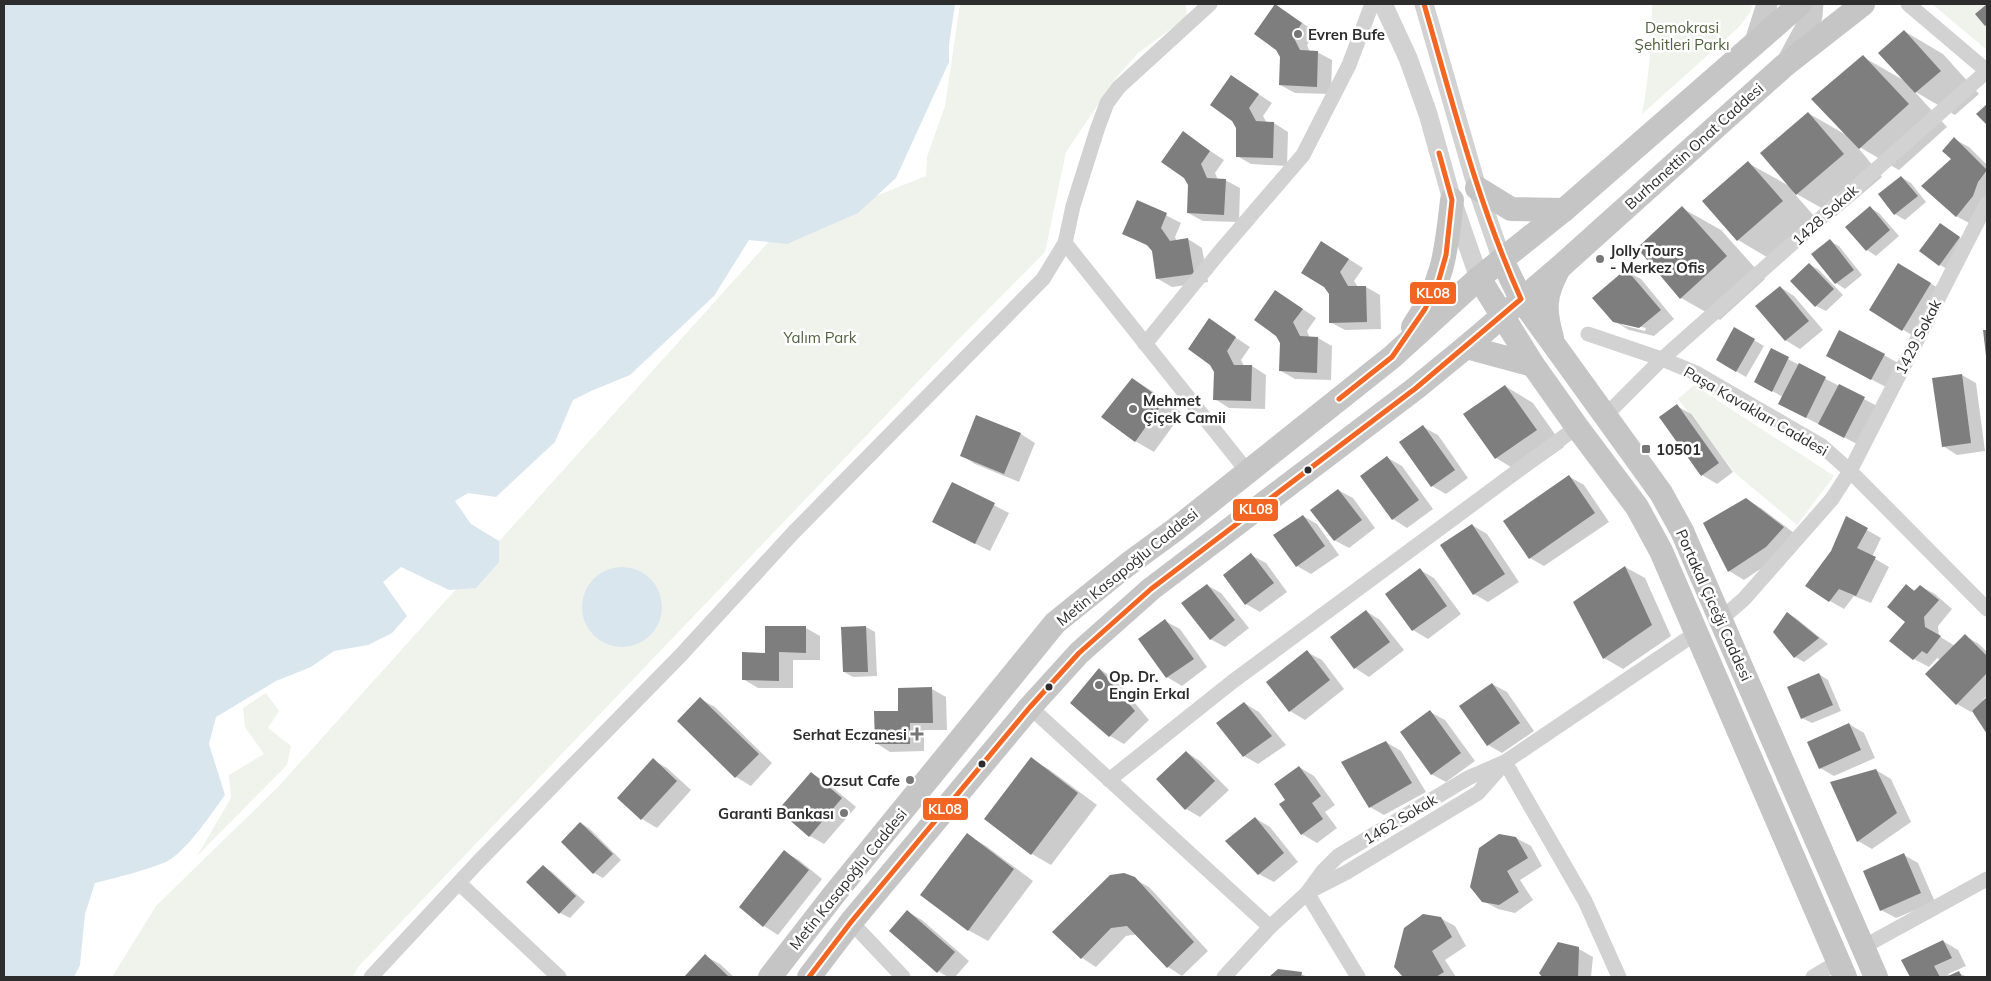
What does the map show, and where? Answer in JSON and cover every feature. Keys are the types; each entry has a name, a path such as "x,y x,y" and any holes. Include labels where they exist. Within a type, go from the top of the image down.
{"main road":[{"path":"1754,45 1767,4"},
{"path":"1502,260 1564,210 1800,4"},
{"path":"1785,65 1812,16 1813,4"},
{"name":"Burhanettin Onat Caddesi","path":"1525,296 1560,267 1785,65 1863,4"},
{"path":"1477,188 1510,208 1564,210"},
{"path":"1392,357 1425,309 1438,283 1446,255 1452,200"},
{"name":"Metin Kasapoğlu Caddesi","path":"770,977 838,889 1056,623 1392,357 1479,278 1502,260"},
{"name":"Portakal Çiceği Caddesi","path":"1502,260 1554,345 1661,493 1682,531 1876,977"},
{"path":"1554,345 1546,313 1549,288 1560,267"},
{"name":"Portakal Çiceği Caddesi","path":"1479,278 1533,365 1577,428 1637,506 1661,551 1841,970"},
{"name":"Metin Kasapoğlu Caddesi","path":"809,977 851,922 1030,708 1079,653 1151,590 1416,388 1525,296"},
{"path":"1466,347 1533,365"}],"street":[{"path":"371,977 459,883 680,656 793,533 1043,279 1065,243 1073,206 1107,103 1119,87 1210,4"},
{"path":"1145,344 1218,254 1303,155 1349,65 1372,4"},
{"path":"1383,4 1408,58 1428,114 1452,200 1479,278"},
{"path":"1424,4 1477,188 1502,260"},
{"path":"1908,4 1987,71"},
{"name":"1428 Sokak","path":"1606,415 1662,359 1987,71"},
{"name":"1429 Sokak","path":"1720,619 1744,600 1832,500 1850,471 1987,203"},
{"path":"1065,243 1247,471"},
{"name":"Paşa Kavakları Caddesi","path":"1588,334 1662,359 1696,374 1822,446 1850,471 1987,609"},
{"path":"1109,780 1239,676 1577,428"},
{"name":"1462 Sokak","path":"1224,977 1270,927 1306,893 1347,872 1478,793 1505,762 1696,633"},
{"path":"1030,708 1270,927"},
{"path":"1505,762 1585,901 1619,977"},
{"path":"1863,947 1987,879"},
{"path":"459,883 559,977"},
{"path":"1306,893 1358,977"},
{"path":"851,922 903,977"},
{"path":"1813,977 1841,970"}],"green space":[{"name":"Yalım Park","path":"960,4 1186,4 1187,17 1138,53 1116,78 1066,152 1045,252 952,346 357,968 353,977 112,977 156,906 278,787 773,237 926,176 927,157 945,106"},
{"name":"Demokrasi Şehitleri Parkı","path":"1652,4 1752,4 1751,11 1739,27 1642,114 1650,59"},
{"path":"1932,4 1987,4 1987,50"},
{"path":"1694,385 1834,476 1797,525 1735,473 1678,399"},
{"path":"266,693 279,711 268,728 291,746 287,765 197,856 231,798 229,775 264,754 245,727 243,708"}],"shaded area":[{"path":"4,4 955,4 949,45 949,62 896,178 858,213 787,244 749,240 714,296 630,375 573,400 555,442 496,497 468,493 455,501 471,524 499,541 499,562 476,588 449,590 401,567 383,582 407,616 392,633 368,645 334,651 311,667 276,681 216,717 209,744 225,795 198,832 174,857 149,868 95,883 85,914 80,965 74,977 4,977"},
{"path":"614,567 630,567 651,578 662,599 662,615 651,636 630,647 614,647 600,641 588,629 582,615 582,599 588,585 600,573"}],"building":[{"path":"1275,4 1302,23 1293,36 1300,50 1318,51 1317,87 1279,85 1280,57 1276,50 1254,34"},
{"path":"1987,4 1987,24 1985,26 1975,14"},
{"path":"1904,30 1941,71 1915,93 1878,53"},
{"path":"1863,55 1909,104 1859,149 1811,99"},
{"path":"1231,75 1259,94 1249,108 1256,121 1274,122 1273,158 1236,157 1236,128 1232,121 1210,105"},
{"path":"1987,104 1987,125 1976,114"},
{"path":"1808,112 1844,154 1796,195 1760,153"},
{"path":"1183,131 1210,151 1201,164 1207,178 1226,179 1224,215 1187,213 1188,185 1184,178 1161,162"},
{"path":"1954,137 1987,170 1978,182 1973,196 1956,217 1921,186 1951,159 1942,151"},
{"path":"1748,161 1783,201 1737,241 1702,201"},
{"path":"1901,176 1918,196 1894,215 1878,194"},
{"path":"1137,200 1167,213 1161,228 1170,241 1188,238 1194,274 1156,279 1152,251 1147,245 1122,234"},
{"path":"1682,206 1727,256 1680,299 1637,248"},
{"path":"1870,206 1890,230 1866,251 1845,227"},
{"path":"1940,223 1960,237 1939,266 1919,251"},
{"path":"1830,239 1854,270 1835,284 1811,254"},
{"path":"1321,241 1349,259 1340,272 1348,286 1366,286 1367,322 1329,323 1329,294 1324,287 1301,273"},
{"path":"1809,263 1834,289 1815,307 1790,281"},
{"path":"1898,263 1931,283 1902,331 1869,310"},
{"path":"1626,269 1661,310 1639,328 1613,322 1592,298"},
{"path":"1780,286 1809,321 1785,341 1755,306"},
{"path":"1275,290 1303,309 1293,322 1300,336 1318,337 1317,373 1279,371 1280,343 1276,336 1254,320"},
{"path":"1209,318 1236,337 1227,351 1234,365 1252,365 1251,401 1213,400 1214,372 1210,365 1188,349"},
{"path":"1734,327 1755,339 1736,372 1716,360"},
{"path":"1839,330 1885,354 1871,380 1826,356"},
{"path":"1983,330 1987,330 1987,356 1986,356"},
{"path":"1771,348 1789,357 1772,392 1754,382"},
{"path":"1799,363 1826,377 1806,418 1778,404"},
{"path":"1962,374 1971,443 1942,447 1932,378"},
{"name":"Mehmet Çiçek Camii","path":"1132,378 1164,401 1135,442 1101,417"},
{"path":"1839,384 1865,397 1844,438 1818,424"},
{"path":"1505,385 1537,430 1495,459 1463,414"},
{"path":"1677,404 1719,463 1701,476 1659,417"},
{"path":"976,415 1021,433 1004,474 960,456"},
{"path":"1423,425 1455,470 1431,487 1399,442"},
{"path":"1387,456 1419,500 1392,520 1360,476"},
{"path":"1569,475 1595,513 1529,559 1503,521"},
{"path":"952,482 995,503 975,544 932,522"},
{"path":"1338,489 1362,520 1334,541 1310,510"},
{"path":"1746,498 1784,527 1766,547 1728,572 1703,523"},
{"path":"1303,515 1325,546 1296,567 1273,535"},
{"path":"1846,516 1868,528 1857,548 1876,557 1856,596 1839,589 1829,602 1805,586 1831,551"},
{"path":"1472,524 1505,574 1473,595 1440,545"},
{"path":"1251,553 1274,583 1245,605 1223,575"},
{"path":"1625,566 1652,625 1603,659 1573,602"},
{"path":"1420,568 1447,606 1412,631 1385,594"},
{"path":"1207,584 1235,620 1210,640 1181,603"},
{"path":"1906,584 1914,591 1920,585 1939,600 1924,617 1925,627 1941,636 1927,654 1922,651 1913,660 1889,641 1905,622 1887,607"},
{"path":"1366,610 1390,642 1354,669 1330,637"},
{"path":"1787,612 1819,638 1794,658 1773,632"},
{"path":"1165,619 1194,659 1166,678 1138,639"},
{"path":"765,626 806,626 806,653 779,652 779,681 742,680 742,652 765,653"},
{"path":"866,626 868,672 843,672 841,627"},
{"path":"1965,634 1987,656 1987,673 1956,705 1925,674"},
{"path":"1307,650 1330,680 1289,712 1266,682"},
{"name":"Op. Dr. Engin Erkal","path":"1099,668 1135,711 1109,737 1070,703"},
{"path":"1819,673 1833,705 1801,719 1787,687"},
{"path":"1492,683 1520,723 1487,746 1459,706"},
{"path":"932,687 933,723 910,723 910,744 875,744 874,711 898,711 898,688"},
{"path":"700,697 759,754 735,778 677,721"},
{"path":"1987,697 1987,734 1972,711"},
{"path":"1244,702 1272,736 1243,757 1216,723"},
{"path":"1430,710 1461,753 1431,775 1400,732"},
{"path":"1849,723 1861,750 1819,769 1807,742"},
{"path":"1386,741 1412,783 1369,808 1341,762"},
{"path":"1186,751 1215,781 1185,810 1156,779"},
{"path":"1031,757 1078,793 1031,855 984,819"},
{"path":"653,758 677,781 641,820 617,798"},
{"path":"1299,766 1321,796 1312,803 1323,819 1301,835 1279,804 1285,800 1274,784"},
{"path":"1876,769 1897,813 1857,842 1830,782"},
{"path":"811,772 842,798 809,837 778,810"},
{"path":"1255,817 1284,853 1258,875 1225,841"},
{"path":"580,822 613,854 593,874 561,842"},
{"path":"967,833 1014,869 968,931 920,895"},
{"path":"1499,834 1516,837 1528,858 1507,871 1519,892 1499,905 1482,902 1470,887 1479,848"},
{"path":"784,850 809,870 763,927 739,907"},
{"path":"1904,853 1921,893 1880,911 1863,871"},
{"path":"543,865 576,896 559,914 526,882"},
{"path":"1124,873 1135,877 1194,942 1167,968 1127,926 1111,928 1081,959 1052,932 1110,875"},
{"path":"907,910 955,952 937,973 889,931"},
{"path":"1423,914 1441,917 1452,937 1432,951 1444,972 1436,977 1403,977 1394,967 1404,928"},
{"path":"1943,940 1952,958 1934,966 1940,977 1910,977 1901,960"},
{"path":"1558,942 1579,947 1578,977 1542,977 1539,973"},
{"path":"705,954 728,976 727,977 684,977"},
{"path":"1278,969 1302,972 1301,977 1269,977"},
{"path":"1959,971 1962,977 1946,977"}],"transit line":[{"name":"KL08","path":"809,977 851,922 1030,707 1079,653 1151,589 1416,388 1521,299 1479,190 1424,4"},
{"name":"KL08","path":"1339,399 1392,357 1425,309 1438,283 1446,255 1452,200 1439,153"}],"place":[{"name":"Evren Bufe","path":"1298,34"},
{"name":"Jolly Tours - Merkez Ofis","path":"1600,259"},
{"name":"Mehmet Çiçek Camii","path":"1133,409"},
{"name":"10501","path":"1646,449"},
{"name":"Op. Dr. Engin Erkal","path":"1099,685"},
{"name":"Serhat Eczanesi","path":"917,734"},
{"name":"Ozsut Cafe","path":"910,780"},
{"name":"Garanti Bankası","path":"844,813"}]}
